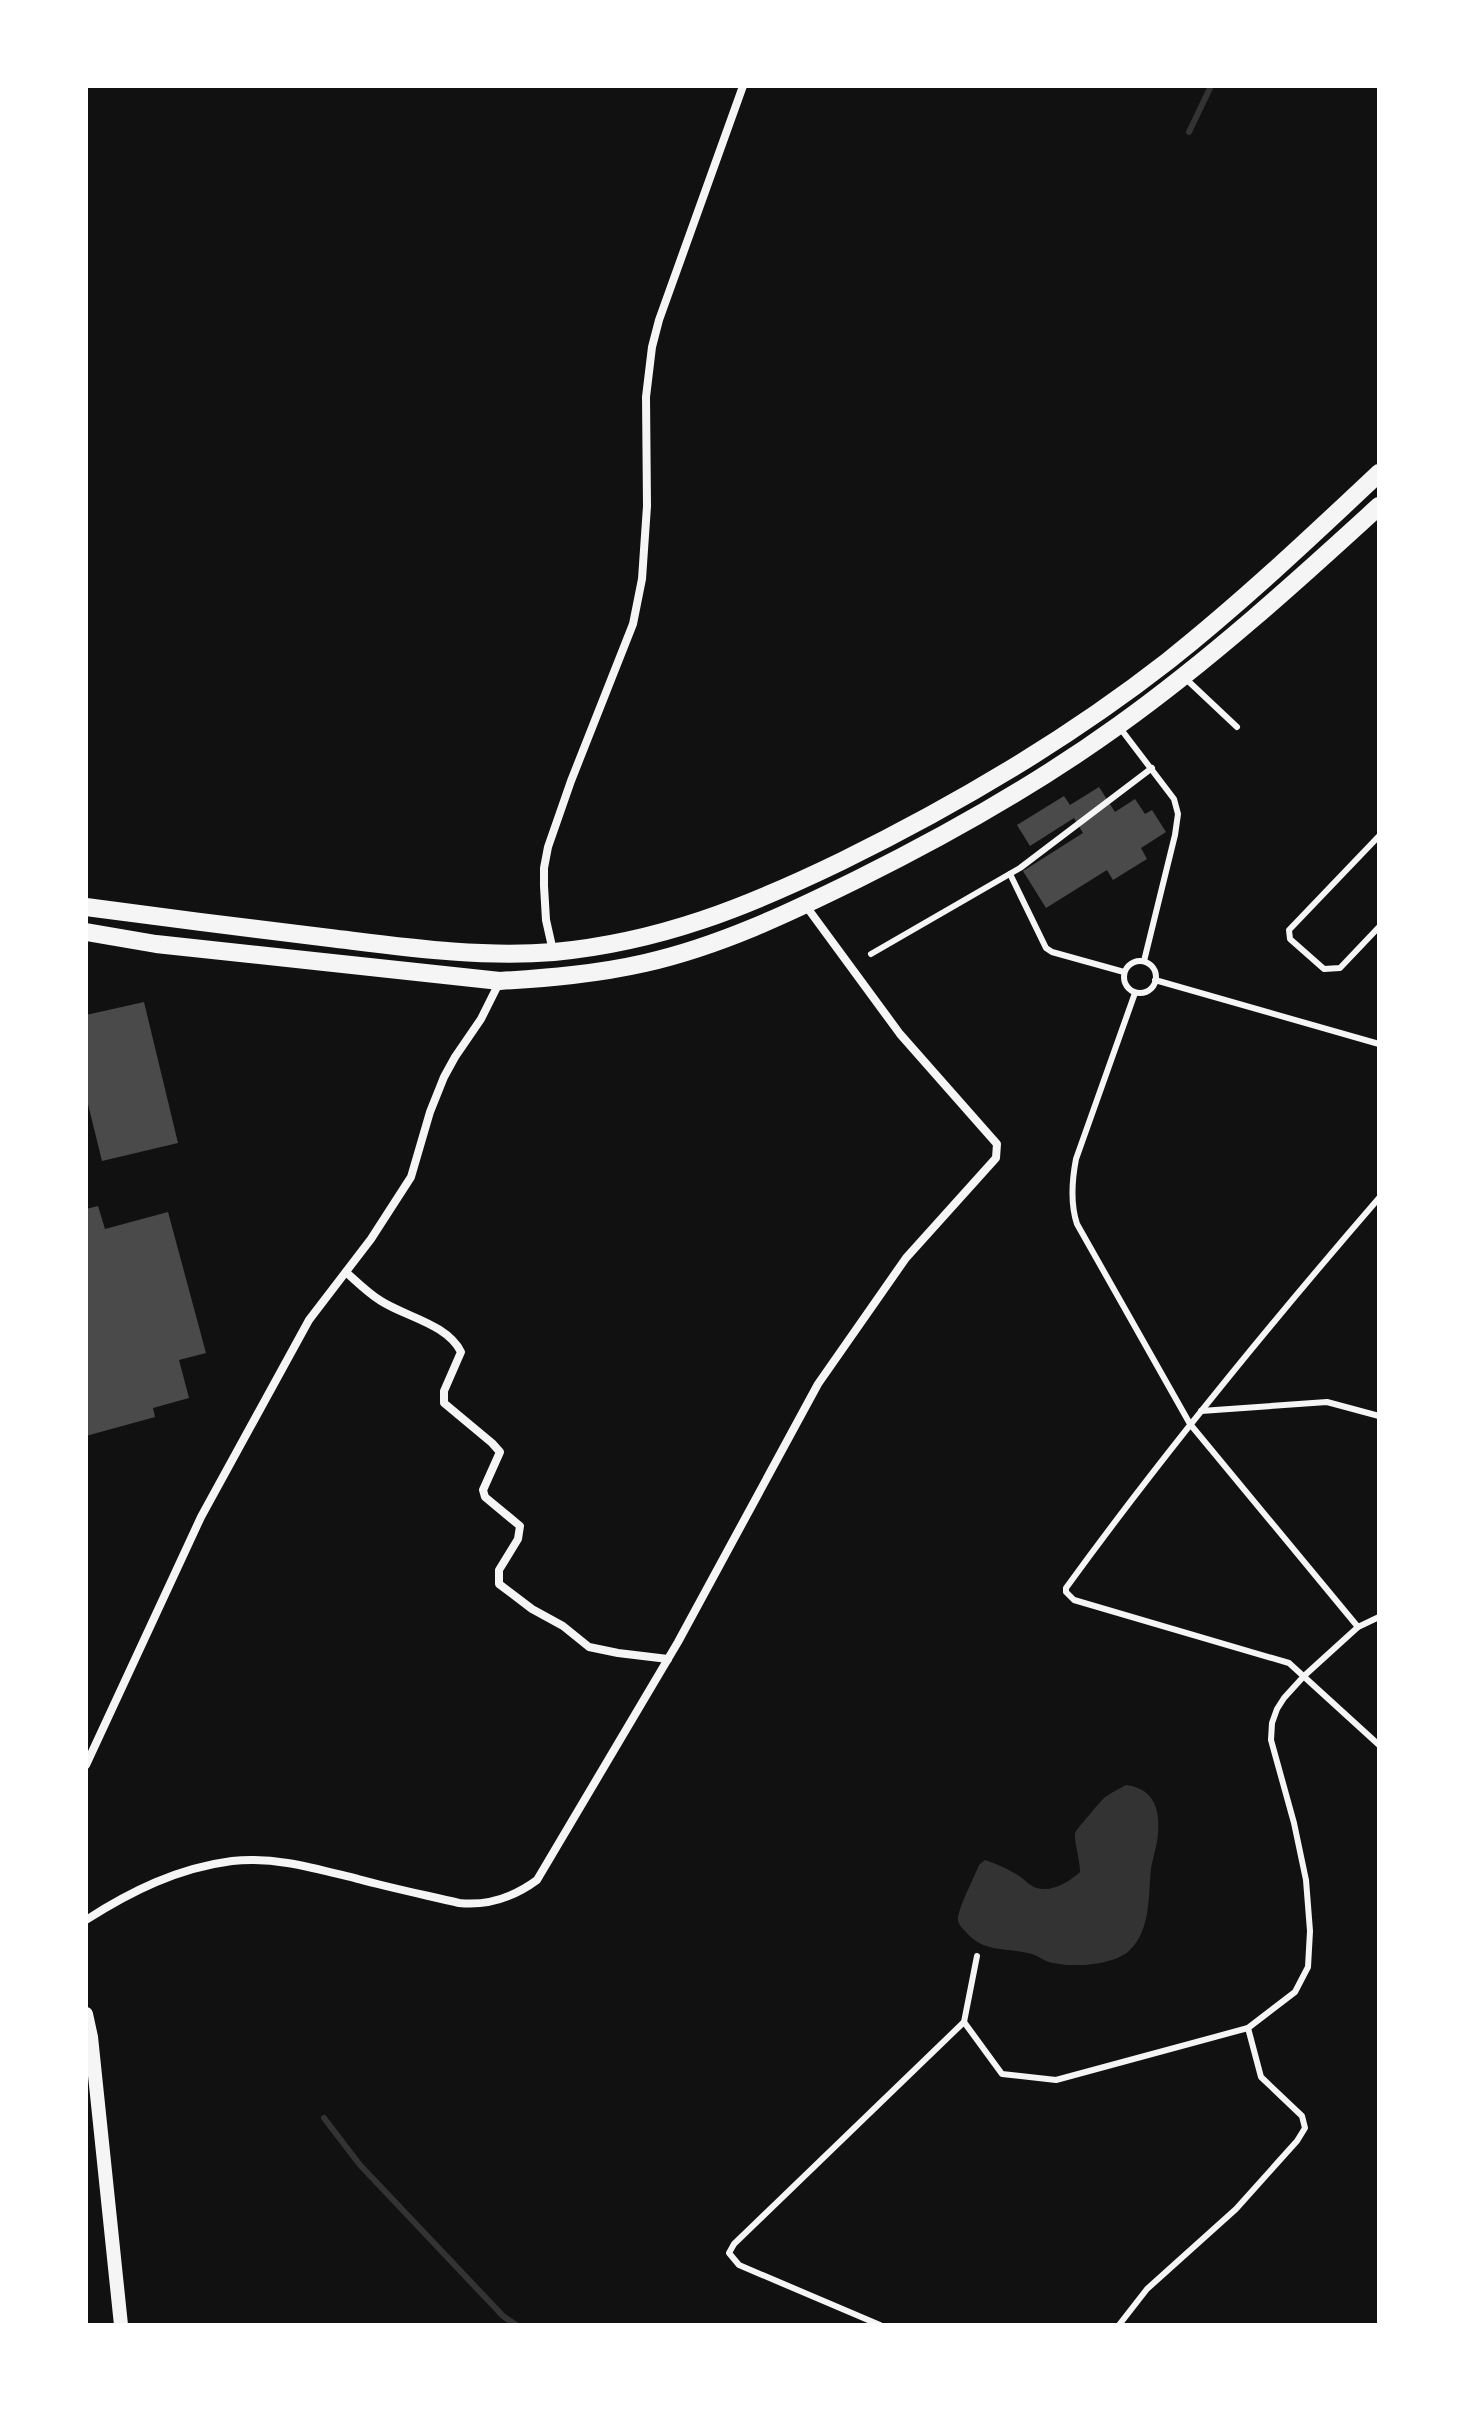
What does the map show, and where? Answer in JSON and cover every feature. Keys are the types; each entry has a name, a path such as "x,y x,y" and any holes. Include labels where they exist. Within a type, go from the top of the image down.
{"highway":[{"path":"86,907 406,947 480,953 553,952 640,939 713,918 875,845 959,800 1104,708 1235,607 1379,473"},
{"path":"86,932 172,945 500,981 554,977 643,964 722,942 888,865 972,819 1118,726 1250,622 1379,506"},
{"path":"1104,708 1118,726"}],"street":[{"path":"553,952 546,920 544,886 548,847 633,624 642,579 647,506 646,397 652,347 743,86"},
{"path":"86,1920 149,1884 233,1861 301,1865 473,1904 508,1897 537,1880 668,1659 818,1384 906,1258 992,1164 997,1152 997,1144 900,1034 806,905"},
{"path":"86,1765 201,1517 309,1320 380,1227 411,1177 444,1077 481,1019 500,981"},
{"path":"346,1272 376,1299 443,1331 456,1341 461,1352 444,1391 444,1403 500,1452 483,1490 485,1497 520,1526 518,1539 499,1570 499,1584 589,1647 668,1659"},
{"path":"86,2014 121,2325"}],"lane":[{"path":"1183,677 1237,727"},
{"path":"1118,726 1174,799 1178,822 1144,961"},
{"path":"871,954 1010,874 1152,768"},
{"path":"1379,836 1289,930 1290,939 1324,969 1340,968 1379,927"},
{"path":"1010,874 1046,948 1124,972"},
{"path":"1144,961 1155,971 1155,980 1150,989 1135,993 1124,982 1124,972 1134,962 1144,961"},
{"path":"1155,980 1379,1044"},
{"path":"1135,993 1076,1159 1072,1179 1077,1224 1190,1424 1358,1627"},
{"path":"1379,1198 1200,1411 1066,1588 1074,1600 1289,1663 1379,1745"},
{"path":"1200,1411 1327,1402 1379,1416"},
{"path":"964,2022 1002,2074 1056,2080 1248,2028 1295,1992 1308,1967 1310,1931 1306,1880 1271,1740 1277,1709 1304,1676 1358,1627 1379,1617"},
{"path":"880,2325 739,2265 729,2253 734,2244 964,2022 977,1956"},
{"path":"1119,2325 1147,2289 1236,2209 1305,2128 1302,2116 1261,2077 1248,2028"}],"shaded area":[{"path":"1126,1785 1149,1795 1156,1808 1158,1825 1145,1923 1130,1950 1103,1962 1058,1964 1032,1954 988,1947 962,1928 958,1916 979,1865 985,1860 994,1863 1040,1889 1065,1883 1080,1872 1076,1831 1104,1798"}],"building":[{"path":"1099,787 1115,812 1135,799 1145,814 1152,810 1166,832 1141,848 1147,859 1113,880 1107,870 1046,908 1023,871 1083,833 1074,818 1030,846 1017,825 1064,796 1070,805"},
{"path":"144,1002 178,1143 102,1161 86,1096 86,1015"},
{"path":"98,1206 105,1229 168,1212 206,1353 179,1360 189,1398 153,1408 155,1417 86,1436 86,1209"}],"waterway":[{"path":"1189,132 1211,86"},
{"path":"324,2118 360,2165 503,2316 516,2325"}]}
